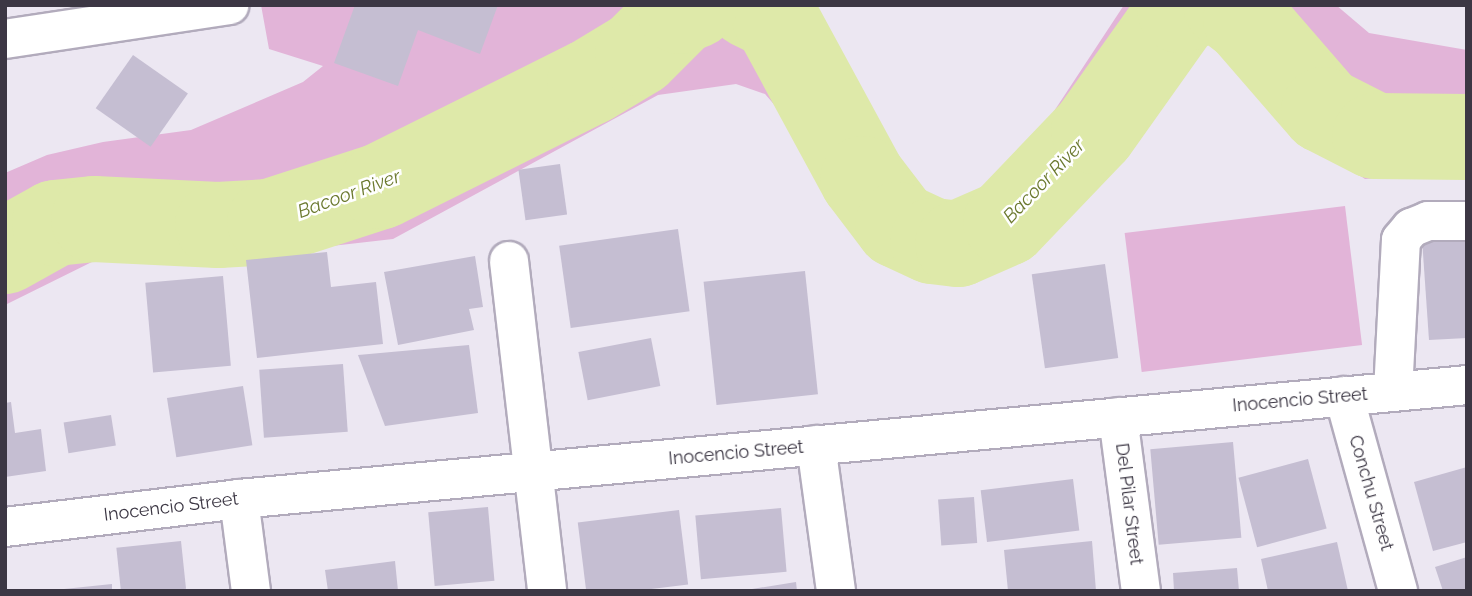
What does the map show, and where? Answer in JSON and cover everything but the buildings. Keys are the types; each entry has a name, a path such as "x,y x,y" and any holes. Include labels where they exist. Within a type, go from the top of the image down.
{"street":[{"path":"5,39 229,5"},
{"path":"1393,392 1401,240 1411,228 1428,221 1467,221"},
{"path":"509,261 547,591"},
{"name":"Inocencio Street","path":"5,527 239,499 1467,385"},
{"name":"Conchu Street","path":"1344,396 1398,591"},
{"name":"Del Pilar Street","path":"1118,417 1141,591"},
{"path":"816,445 836,591"},
{"path":"239,499 251,591"}],"shaded area":[{"path":"261,5 801,5 826,28 920,202 970,199 1037,137 1124,5 1336,5 1369,33 1467,50 1467,171 1365,179 1334,158 1260,57 1235,31 1188,37 1012,255 985,275 944,284 875,244 840,210 784,116 765,94 736,84 658,95 393,239 279,252 106,255 5,305 5,173 47,155 103,142 191,130 303,82 323,66 269,49"},
{"path":"1345,206 1362,345 1142,372 1125,233"}],"waterway":[{"name":"Bacoor River","path":"5,251 55,223 94,219 218,225 270,222 381,186 590,82 638,53 680,11 695,5"},
{"name":"Bacoor River","path":"750,5 775,17 863,179 898,225 933,241 958,244 1006,223 1094,131 1180,10 1194,5"},
{"name":"Bacoor River","path":"1226,5 1246,20 1324,110 1375,136 1467,137"}]}
